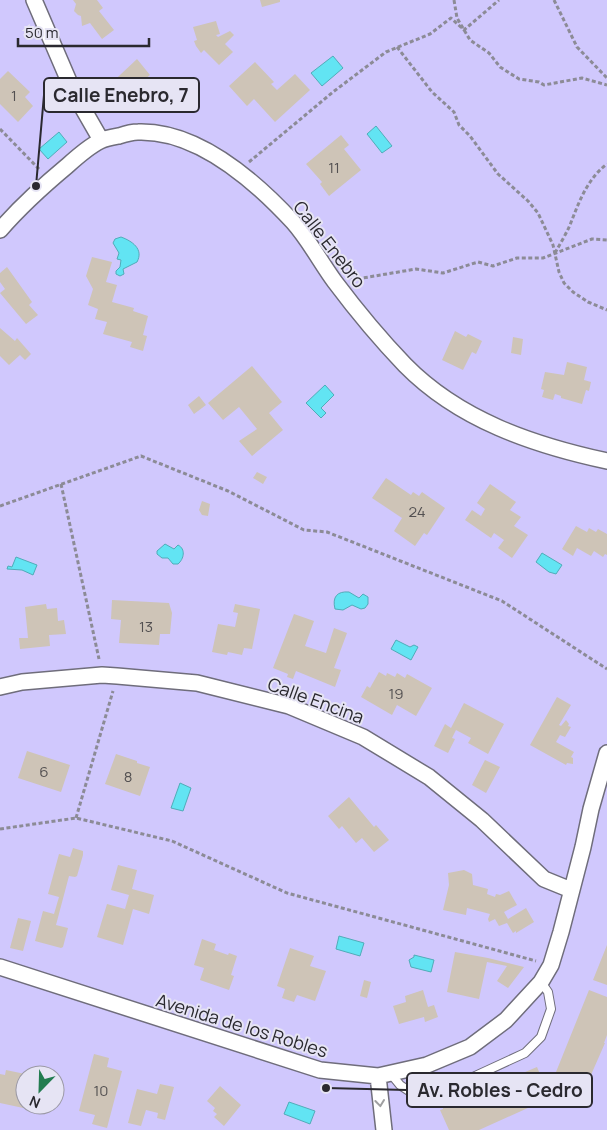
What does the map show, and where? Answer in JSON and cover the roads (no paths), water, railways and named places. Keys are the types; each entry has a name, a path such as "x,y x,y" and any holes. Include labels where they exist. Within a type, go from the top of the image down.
{"street":[{"path":"34,0 74,92 101,140"},
{"name":"Calle Enebro","path":"0,230 50,180 101,140 137,132 171,136 207,151 239,171 294,223 336,283 405,365 444,398 481,420 520,438 607,462"},
{"name":"Calle Encina","path":"0,687 22,682 110,676 197,683 289,706 363,737 429,777 482,820 544,879 571,890"},
{"name":"Avenida de los Robles","path":"0,967 320,1070 384,1075 427,1065 470,1047 506,1020 541,982 551,965 607,753"},
{"path":"384,1075 384,1130"}],"lane":[{"path":"384,1075 409,1091 427,1094 447,1089 525,1053 541,1037 551,1009 548,992 541,982"}],"water":[{"path":"333,56 343,68 322,86 311,73"},
{"path":"376,126 392,146 382,153 367,134"},
{"path":"59,132 67,142 48,159 39,149"},
{"path":"121,237 136,246 139,257 137,262 123,269 124,274 120,276 116,274 116,271 120,267 121,260 117,259 119,253 113,243 115,239"},
{"path":"325,385 334,395 321,408 326,413 321,418 306,403"},
{"path":"165,544 174,549 178,545 181,547 183,557 178,564 173,564 168,558 162,558 157,554 157,551"},
{"path":"542,553 562,565 556,574 549,572 536,562"},
{"path":"16,557 37,565 33,575 22,570 7,569 8,566 12,567"},
{"path":"349,592 359,598 363,594 368,597 368,604 365,608 361,609 352,605 343,610 335,609 334,601 336,596"},
{"path":"396,640 410,647 414,645 418,647 411,660 391,649"},
{"path":"180,783 191,788 183,811 171,808"},
{"path":"339,936 364,943 360,956 336,949"},
{"path":"414,955 434,960 431,972 411,967 409,960"},
{"path":"289,1102 315,1111 310,1124 284,1114"}],"place":[{"name":"Calle Enebro, 7","path":"36,186"},
{"name":"Av. Robles - Cedro","path":"326,1088"}]}
